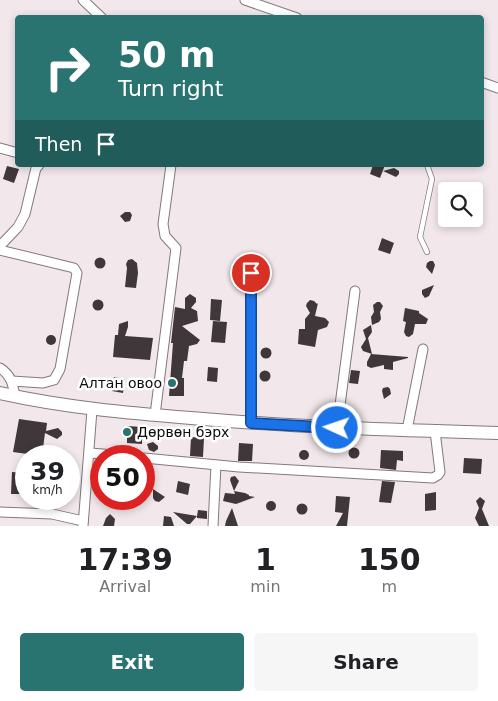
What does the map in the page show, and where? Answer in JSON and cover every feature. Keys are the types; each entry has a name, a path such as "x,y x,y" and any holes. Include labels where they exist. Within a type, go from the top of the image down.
{"main road":[{"path":"0,393 92,410 155,416 337,428 498,433"}],"street":[{"path":"83,0 99,15"},
{"path":"245,0 288,15"},
{"path":"484,83 498,88"},
{"path":"0,148 15,152"},
{"path":"0,246 18,227 25,214 37,167"},
{"path":"155,416 176,248 165,236 163,224 171,167"},
{"path":"0,250 74,268 77,274 60,369 54,380 43,383 12,381"},
{"path":"251,273 251,423"},
{"path":"337,428 355,291"},
{"path":"406,430 423,349"},
{"path":"0,368 7,373 12,381 15,397"},
{"path":"90,445 92,410"},
{"path":"155,459 216,465 433,478 440,472 435,431"},
{"path":"0,512 52,514 83,523 90,452"},
{"path":"213,526 216,465"}],"lane":[{"path":"427,252 420,237 432,179 428,167"}],"building":[{"path":"7,166 19,169 14,183 3,179"},
{"path":"372,167 384,167 380,178 370,174"},
{"path":"394,168 399,171 396,177 383,171"},
{"path":"125,212 130,212 132,215 130,221 125,222 120,216"},
{"path":"382,238 394,243 390,254 378,250"},
{"path":"98,258 102,258 105,263 104,267 98,268 95,265 95,261"},
{"path":"132,259 137,263 136,288 125,287 126,264 128,260"},
{"path":"430,261 433,261 435,265 432,274 426,267"},
{"path":"434,285 429,296 425,298 422,290"},
{"path":"190,294 196,298 196,302 191,308 197,311 198,321 182,326 200,340 197,344 189,346 187,361 184,361 182,378 184,378 184,396 169,396 173,343 171,343 175,307 185,309 185,298"},
{"path":"211,299 222,300 220,321 210,320"},
{"path":"96,300 100,300 103,305 102,309 96,310 93,307 93,303"},
{"path":"310,300 318,303 315,316 325,318 329,322 327,327 318,330 315,347 298,344 299,329 305,329 305,319 310,313 306,306"},
{"path":"380,302 383,306 380,312 381,319 372,325 373,305"},
{"path":"405,308 419,311 428,319 426,324 415,324 413,334 409,337 404,332 406,322 403,321"},
{"path":"128,321 125,336 153,338 150,360 113,357 115,335 118,335 119,324"},
{"path":"213,321 227,322 225,343 211,342"},
{"path":"371,325 372,332 368,338 372,354 363,351 361,347 366,339 363,330"},
{"path":"49,335 53,335 56,340 55,344 49,345 46,342 46,338"},
{"path":"264,348 268,348 271,353 270,357 264,358 261,355 261,351"},
{"path":"371,354 408,358 393,362 393,370 384,369 384,365 371,368 367,366 367,362"},
{"path":"208,367 218,368 217,382 207,381"},
{"path":"265,370 271,376 265,382 259,376"},
{"path":"351,370 360,371 358,384 349,383"},
{"path":"114,377 125,379 123,393 112,391"},
{"path":"388,387 391,394 384,399 383,388"},
{"path":"19,419 47,423 46,431 58,428 62,432 62,435 57,439 45,433 43,445 15,445 15,452 13,452"},
{"path":"127,426 142,427 142,444 127,443"},
{"path":"191,437 204,438 203,457 190,456"},
{"path":"153,442 158,446 158,449 155,451 155,445 147,444"},
{"path":"239,443 253,444 252,461 238,461"},
{"path":"352,448 356,448 359,453 358,457 352,458 349,455 349,451"},
{"path":"302,450 306,450 309,455 308,459 302,460 299,457 299,453"},
{"path":"381,450 403,451 403,461 397,460 396,470 380,468"},
{"path":"464,458 482,459 481,474 463,473"},
{"path":"12,472 15,472 15,494 11,494"},
{"path":"235,476 239,481 234,491 230,480 231,477"},
{"path":"178,481 190,484 188,495 176,492"},
{"path":"382,481 395,482 391,503 379,502"},
{"path":"155,490 165,497 159,502 155,501"},
{"path":"234,491 255,497 236,504 223,501 225,493 235,494"},
{"path":"436,492 436,510 425,511 425,494"},
{"path":"336,496 350,497 347,526 336,526 343,513 335,512"},
{"path":"480,497 485,501 482,509 489,526 479,526 475,518 479,508 476,501"},
{"path":"269,501 273,501 276,506 275,510 269,511 266,508 266,504"},
{"path":"302,503 308,509 302,515 296,509"},
{"path":"232,508 238,526 225,526 226,521"},
{"path":"198,510 207,511 207,519 197,518"},
{"path":"173,512 197,516 190,524 187,524"},
{"path":"110,514 115,519 114,526 103,526 106,518"},
{"path":"164,516 171,517 174,526 163,526"}],"place":[{"name":"Алтан овоо","path":"172,383"},
{"name":"Дөрвөн бэрх","path":"127,432"}],"route":[{"path":"251,273 251,423 337,428"}]}
